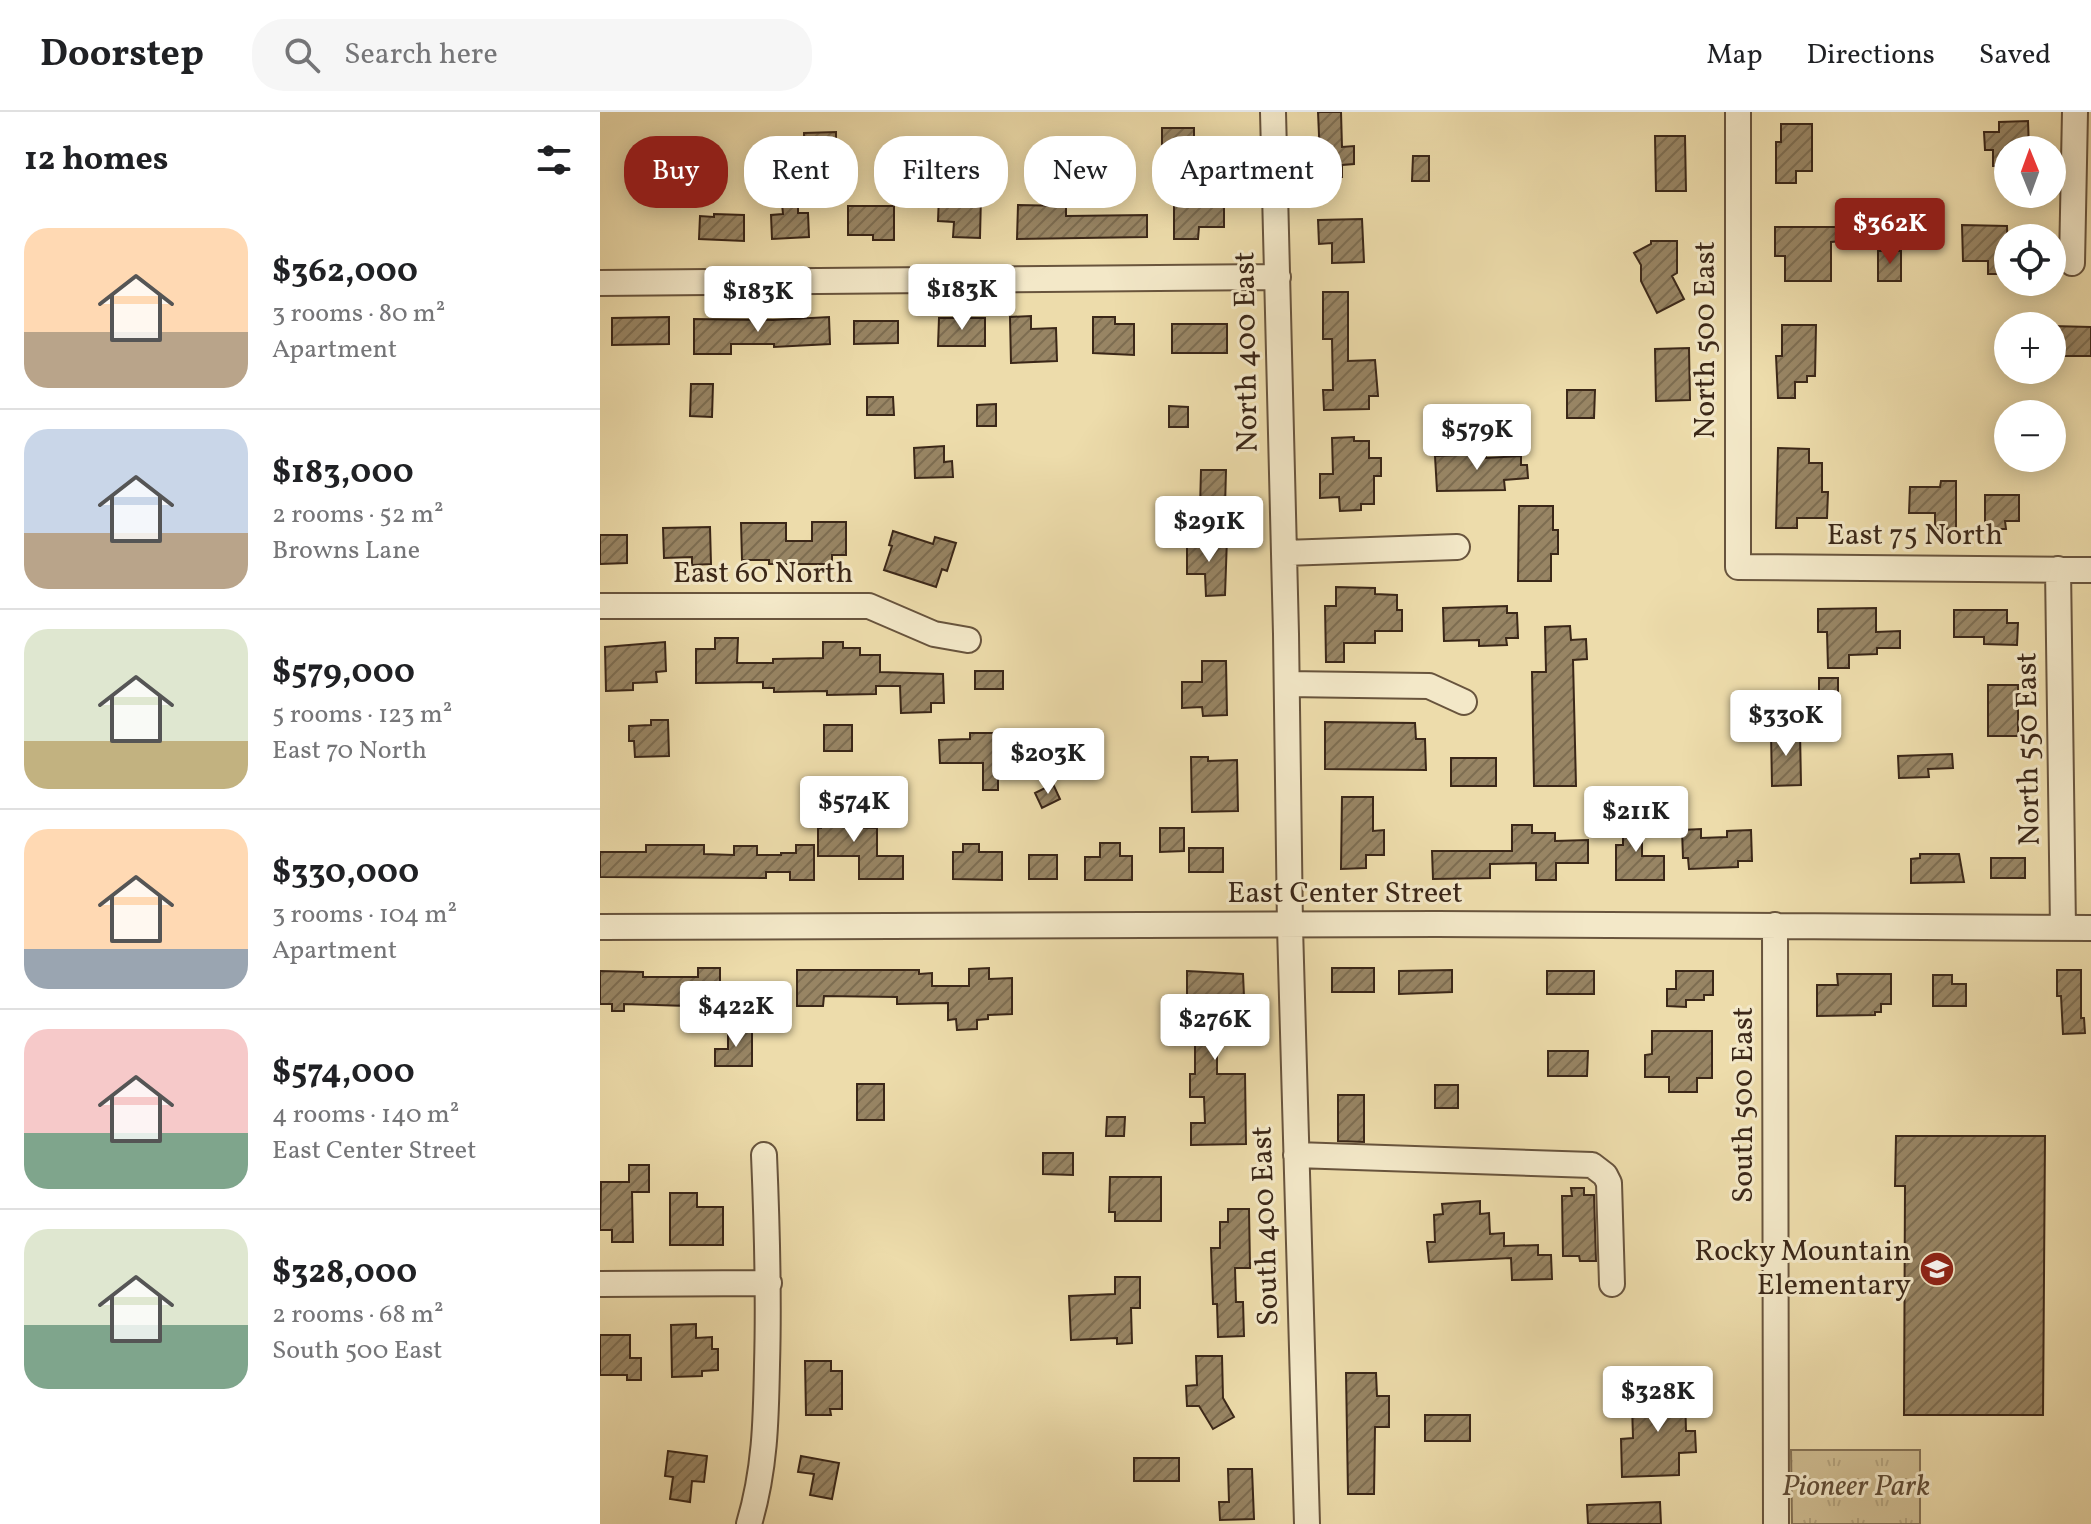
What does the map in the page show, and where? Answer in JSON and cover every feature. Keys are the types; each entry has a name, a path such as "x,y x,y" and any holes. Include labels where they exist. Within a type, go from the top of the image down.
{"street":[{"name":"North 400 East","path":"1273,112 1290,927"},
{"name":"North 500 East","path":"1738,112 1738,567"},
{"path":"2072,263 2075,112"},
{"path":"600,283 1278,277"},
{"path":"1284,553 1457,547"},
{"name":"East 75 North","path":"1738,567 2091,570"},
{"name":"North 550 East","path":"2058,569 2063,928"},
{"name":"East 60 North","path":"600,606 869,606 934,634 968,640"},
{"path":"1287,684 1429,686 1464,702"},
{"name":"East Center Street","path":"600,927 1775,925 2091,928"},
{"name":"South 500 East","path":"1775,925 1776,1524"},
{"name":"South 400 East","path":"1290,927 1307,1524"},
{"path":"749,1524 758,1495 765,1452 769,1283 764,1155"},
{"path":"1296,1155 1592,1165 1605,1175 1609,1183 1612,1284"},
{"path":"600,1284 769,1283"}],"green space":[{"name":"Pioneer Park","path":"1791,1450 1920,1450 1920,1524 1792,1524"}],"building":[{"path":"1318,112 1341,112 1342,136 1319,136"},
{"path":"2028,121 2029,136 1994,136 1993,166 1993,150 1985,150 1984,132 1999,132 1999,122"},
{"path":"1781,124 1812,124 1812,171 1796,171 1796,183 1776,183 1776,142 1781,142"},
{"path":"1162,128 1194,128 1194,136 1162,136"},
{"path":"836,132 836,136 804,136 804,133"},
{"path":"1655,136 1685,136 1686,191 1656,191"},
{"path":"1354,146 1354,164 1342,165 1342,147"},
{"path":"1413,156 1429,156 1429,181 1412,181"},
{"path":"1018,205 1024,205 1024,208 1066,208 1066,216 1147,215 1147,237 1017,239"},
{"path":"782,208 798,208 798,213 808,213 809,237 772,239 771,215 783,214"},
{"path":"848,208 894,208 894,240 873,240 873,235 848,235"},
{"path":"938,208 981,208 980,238 953,237 954,222 938,221"},
{"path":"1174,208 1224,208 1224,227 1199,227 1198,239 1174,239"},
{"path":"714,214 744,215 744,241 699,239 700,216 714,217"},
{"path":"1362,219 1364,262 1332,263 1332,243 1319,244 1318,220"},
{"path":"1962,225 1994,226 1994,274 1988,274 1988,261 1963,261"},
{"path":"1775,227 1842,227 1842,241 1831,242 1831,281 1785,281 1785,256 1775,256"},
{"path":"1651,241 1677,241 1677,273 1672,276 1684,299 1657,313 1641,281 1641,265 1634,253 1651,244"},
{"path":"1878,251 1901,251 1901,281 1878,281"},
{"path":"1323,292 1348,292 1348,361 1375,360 1378,396 1369,396 1369,409 1324,410 1323,390 1333,390 1332,339 1323,339"},
{"path":"1031,316 1031,329 1056,328 1057,361 1011,363 1010,317"},
{"path":"669,317 669,344 612,345 612,318"},
{"path":"829,317 830,344 774,347 774,344 731,344 731,354 694,354 694,319"},
{"path":"1093,317 1115,317 1115,324 1134,324 1134,355 1093,353"},
{"path":"939,318 985,318 985,346 938,346"},
{"path":"854,321 898,321 898,343 854,344"},
{"path":"1172,324 1227,324 1227,353 1172,353"},
{"path":"1782,325 1816,325 1815,376 1807,376 1807,382 1795,382 1795,398 1778,398 1776,356 1782,356"},
{"path":"2066,326 2091,327 2091,356 2066,356"},
{"path":"1689,348 1690,400 1656,401 1655,349"},
{"path":"691,384 713,384 712,417 690,416"},
{"path":"1567,390 1595,390 1594,418 1567,418"},
{"path":"867,397 893,397 894,415 867,415"},
{"path":"996,404 996,426 977,426 977,405"},
{"path":"1169,406 1188,407 1188,427 1169,427"},
{"path":"1354,437 1354,441 1369,441 1369,458 1381,458 1381,476 1374,476 1374,504 1361,504 1361,510 1340,511 1339,497 1320,498 1320,474 1333,474 1332,438"},
{"path":"944,446 944,462 952,461 953,477 915,478 914,448"},
{"path":"1778,448 1809,449 1809,463 1822,463 1822,492 1828,492 1827,518 1797,518 1797,528 1776,528"},
{"path":"1485,454 1486,458 1521,456 1521,465 1527,465 1528,478 1504,480 1505,490 1437,491 1435,456"},
{"path":"1201,470 1226,470 1225,508 1200,508"},
{"path":"1941,481 1956,481 1956,529 1935,529 1935,513 1909,513 1910,487 1940,487"},
{"path":"1985,495 2019,495 2019,521 2005,521 2006,529 1985,529"},
{"path":"1519,506 1553,506 1553,530 1558,530 1558,554 1551,554 1551,581 1518,581"},
{"path":"812,522 846,522 846,555 832,555 832,564 769,564 769,560 742,560 741,523 786,523 786,541 812,541"},
{"path":"710,527 711,564 692,565 692,557 664,558 663,528"},
{"path":"893,531 933,544 935,537 956,543 947,571 942,569 936,587 884,570"},
{"path":"600,535 627,535 627,563 600,564"},
{"path":"1204,538 1227,538 1225,595 1206,596 1205,574 1187,574 1187,544 1205,544"},
{"path":"1336,587 1375,588 1375,594 1397,595 1397,610 1402,610 1402,631 1375,631 1375,643 1344,643 1344,662 1326,662 1325,606 1336,606"},
{"path":"1507,606 1507,613 1517,613 1518,638 1506,638 1507,645 1479,646 1479,640 1444,641 1443,608"},
{"path":"1876,608 1876,632 1900,631 1900,648 1877,648 1877,654 1849,655 1849,668 1828,668 1827,632 1818,632 1818,609"},
{"path":"1954,610 2007,610 2007,623 2018,623 2017,645 1984,644 1984,637 1954,637"},
{"path":"1570,626 1571,640 1586,639 1587,659 1573,660 1576,786 1534,786 1532,672 1546,672 1545,627"},
{"path":"715,638 738,638 737,663 823,658 823,642 843,642 843,648 860,648 860,655 880,655 880,672 943,674 944,703 931,703 931,712 901,713 900,686 876,686 876,694 827,695 827,691 774,692 774,688 763,688 763,682 696,683 696,649 715,649"},
{"path":"665,642 666,671 656,672 657,682 633,683 633,690 606,691 605,647"},
{"path":"1202,661 1226,661 1227,715 1203,716 1202,707 1182,708 1182,682 1202,682"},
{"path":"975,671 1003,671 1003,689 975,689"},
{"path":"1819,678 1838,678 1838,708 1819,708"},
{"path":"1988,685 2018,685 2018,736 1988,736"},
{"path":"651,720 668,720 669,756 635,757 634,741 629,741 629,726 651,725"},
{"path":"1325,722 1415,723 1416,739 1425,739 1426,770 1325,769"},
{"path":"824,725 852,725 852,751 824,751"},
{"path":"1800,731 1801,785 1772,786 1771,732"},
{"path":"970,733 998,733 998,790 983,790 983,763 940,763 939,740 970,739"},
{"path":"1952,754 1953,768 1928,769 1929,777 1899,778 1898,756"},
{"path":"1191,757 1208,757 1208,761 1237,760 1238,811 1192,812"},
{"path":"1451,758 1496,758 1496,786 1451,786"},
{"path":"1053,784 1060,799 1042,808 1035,793"},
{"path":"821,791 834,791 834,802 840,801 840,827 877,828 877,856 903,856 903,879 859,879 859,856 818,856"},
{"path":"1342,797 1373,797 1373,831 1384,830 1384,855 1366,855 1366,868 1341,869"},
{"path":"1623,813 1642,813 1642,856 1664,856 1664,880 1616,880 1616,845 1623,845"},
{"path":"1512,825 1532,825 1532,833 1555,833 1555,841 1588,840 1588,863 1556,863 1556,880 1536,880 1536,863 1490,864 1490,878 1433,879 1432,851 1512,851"},
{"path":"1160,828 1184,828 1184,851 1160,852"},
{"path":"1701,829 1701,838 1727,837 1727,831 1751,830 1752,861 1738,861 1738,867 1689,869 1688,858 1683,858 1682,830"},
{"path":"1100,843 1120,843 1120,856 1132,856 1132,880 1085,880 1085,857 1100,857"},
{"path":"963,844 979,844 979,852 1002,852 1002,880 953,879 953,852 963,852"},
{"path":"646,845 704,845 704,854 734,855 734,846 757,846 757,855 781,855 796,853 796,845 814,845 814,880 790,880 790,872 766,872 766,878 600,877 600,852 646,852"},
{"path":"1189,848 1223,848 1223,872 1189,872"},
{"path":"1920,854 1959,854 1964,882 1911,883 1911,859 1920,858"},
{"path":"1029,855 1057,855 1057,879 1029,879"},
{"path":"1991,858 2025,858 2025,878 1991,878"},
{"path":"698,968 720,968 720,1006 704,1006 704,1018 688,1018 688,1006 624,1004 624,1011 612,1011 612,1004 600,1004 600,971 643,972 643,977 698,977"},
{"path":"989,968 989,979 1012,978 1012,1014 988,1015 988,1019 977,1020 977,1029 957,1030 956,1019 948,1020 948,1003 897,1004 897,997 824,996 823,1006 797,1006 797,970 919,970 919,974 932,973 932,986 969,986 969,969"},
{"path":"1332,968 1374,968 1374,992 1332,992"},
{"path":"1452,970 1452,992 1399,994 1399,971"},
{"path":"2057,970 2081,970 2081,1018 2084,1018 2085,1033 2063,1034 2061,996 2057,996"},
{"path":"1187,971 1243,974 1244,996 1230,996 1230,1011 1217,1011 1217,1074 1245,1074 1246,1144 1191,1145 1191,1123 1205,1123 1204,1097 1190,1097 1190,1074 1195,1074 1195,1011 1187,1011"},
{"path":"1547,971 1594,971 1594,994 1547,994"},
{"path":"1676,971 1713,971 1713,995 1704,995 1704,1000 1686,1000 1686,1007 1667,1006 1667,989 1676,989"},
{"path":"1837,974 1891,974 1891,1004 1881,1004 1881,1012 1875,1012 1875,1015 1817,1016 1817,985 1838,985"},
{"path":"1933,975 1952,975 1952,984 1966,984 1966,1006 1933,1006"},
{"path":"728,1027 752,1027 752,1066 715,1066 715,1049 728,1049"},
{"path":"1652,1031 1712,1031 1712,1078 1697,1078 1697,1092 1669,1092 1669,1077 1645,1077 1645,1055 1652,1054"},
{"path":"1548,1051 1588,1051 1587,1076 1548,1076"},
{"path":"857,1084 884,1084 884,1120 857,1120"},
{"path":"1435,1085 1458,1085 1458,1108 1435,1108"},
{"path":"1338,1095 1364,1095 1364,1142 1338,1141"},
{"path":"1107,1117 1125,1117 1124,1136 1106,1136"},
{"path":"1896,1136 2045,1136 2043,1415 1904,1415 1905,1186 1895,1186"},
{"path":"1043,1153 1073,1153 1073,1175 1043,1174"},
{"path":"629,1165 649,1165 649,1192 632,1192 633,1242 612,1242 612,1230 600,1230 601,1182 629,1182"},
{"path":"1110,1177 1161,1177 1161,1221 1115,1221 1115,1212 1109,1212"},
{"path":"1571,1188 1584,1188 1584,1195 1594,1195 1596,1261 1563,1256 1562,1196 1572,1196"},
{"path":"670,1193 697,1193 697,1207 723,1207 723,1245 670,1245"},
{"path":"1480,1201 1480,1214 1489,1213 1490,1234 1504,1233 1504,1246 1538,1245 1538,1255 1551,1255 1552,1279 1512,1280 1511,1258 1429,1262 1427,1242 1435,1242 1434,1215 1443,1214 1442,1204"},
{"path":"1228,1209 1249,1209 1250,1268 1235,1268 1236,1302 1243,1302 1244,1336 1218,1337 1211,1248 1220,1248 1220,1222 1228,1222"},
{"path":"1115,1277 1140,1277 1140,1308 1131,1308 1132,1343 1117,1344 1117,1338 1071,1340 1069,1296 1115,1294"},
{"path":"696,1324 696,1338 712,1337 712,1349 718,1349 718,1370 702,1371 702,1376 672,1377 671,1325"},
{"path":"600,1335 630,1335 630,1358 641,1358 641,1380 627,1380 627,1375 600,1375"},
{"path":"1196,1356 1222,1356 1223,1398 1234,1417 1213,1429 1199,1406 1187,1406 1186,1386 1197,1385"},
{"path":"805,1361 831,1361 831,1371 842,1371 842,1409 830,1409 831,1415 806,1415"},
{"path":"1346,1373 1376,1373 1377,1396 1389,1396 1389,1427 1375,1427 1374,1494 1348,1494"},
{"path":"1679,1381 1679,1394 1685,1394 1686,1431 1695,1431 1696,1452 1679,1453 1679,1475 1622,1477 1621,1439 1633,1438 1632,1405 1647,1405 1646,1395 1654,1395 1654,1382"},
{"path":"1425,1415 1470,1415 1470,1441 1425,1441"},
{"path":"668,1451 707,1456 704,1482 692,1481 690,1502 670,1499 673,1477 665,1476"},
{"path":"801,1456 839,1463 832,1499 810,1495 814,1474 798,1472"},
{"path":"1134,1458 1179,1458 1179,1481 1134,1481"},
{"path":"1228,1469 1252,1469 1254,1519 1220,1520 1219,1502 1229,1502"},
{"path":"1660,1502 1661,1524 1588,1524 1587,1505"}],"place":[{"name":"Rocky Mountain Elementary","path":"1937,1269"}]}
